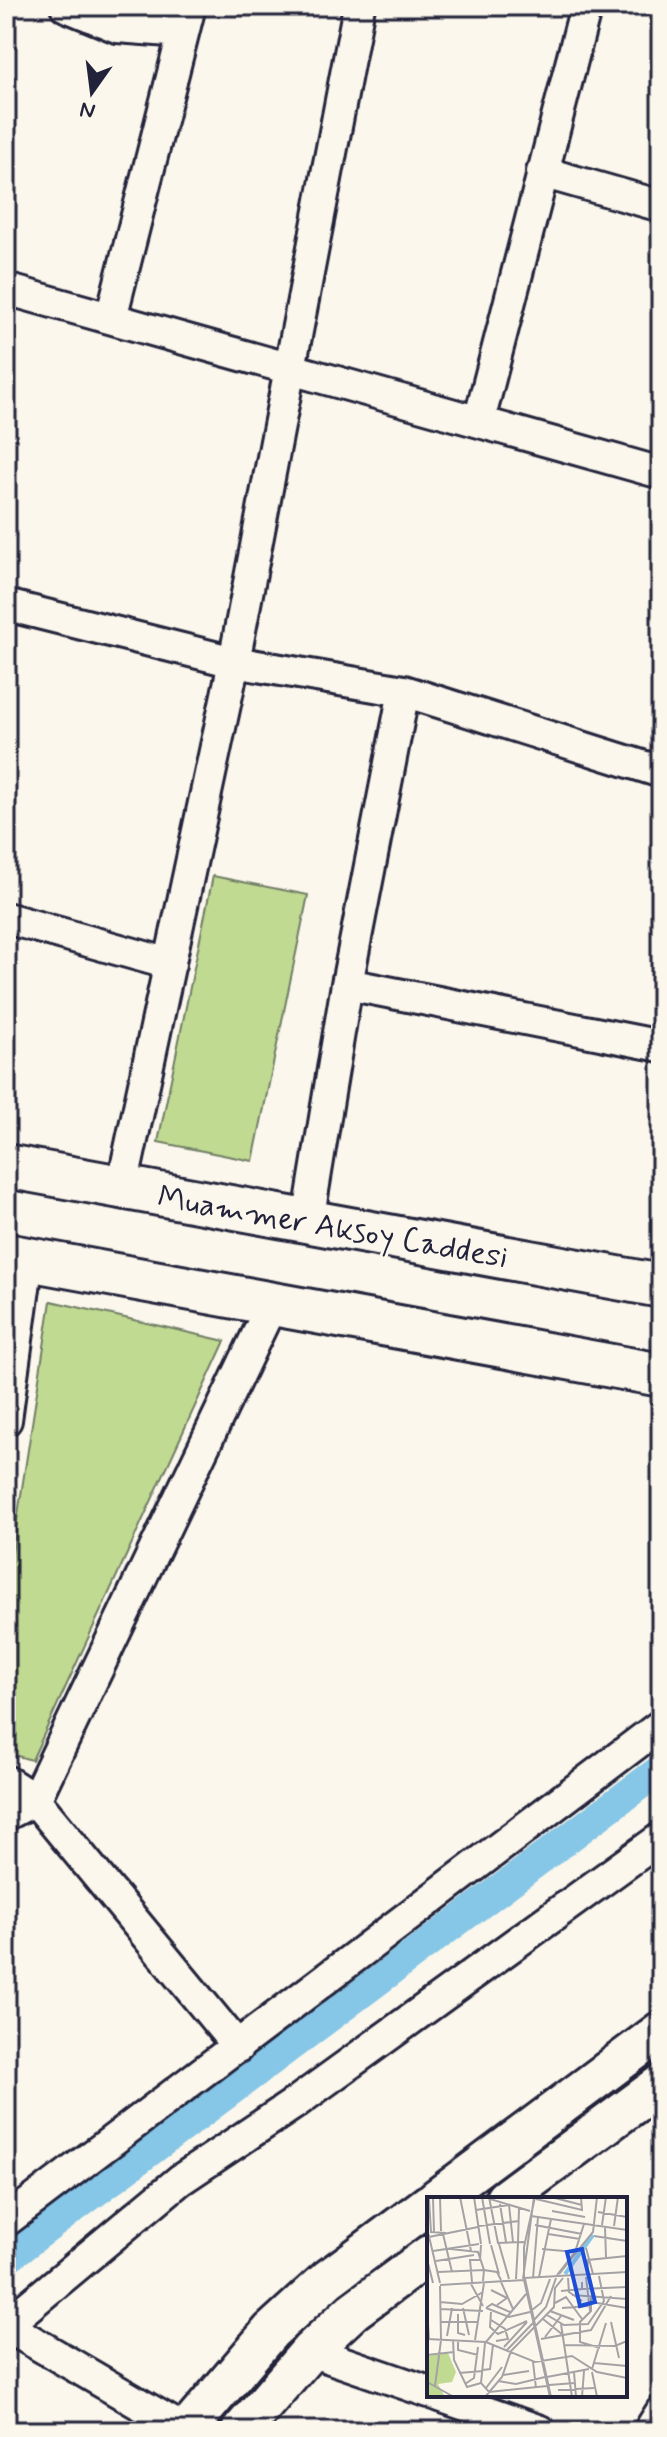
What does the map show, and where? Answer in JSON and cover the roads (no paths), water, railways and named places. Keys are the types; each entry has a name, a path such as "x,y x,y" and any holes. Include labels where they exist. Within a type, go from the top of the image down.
{"main road":[{"name":"Muammer Aksoy Caddesi","path":"6,1166 661,1286"},
{"path":"17,1257 661,1375"}],"street":[{"path":"66,6 117,27 186,19 111,318"},
{"path":"122,1187 234,662 359,6"},
{"path":"479,421 586,6"},
{"path":"542,172 661,206"},
{"path":"6,289 661,473"},
{"path":"6,605 234,662 404,691 661,772"},
{"path":"308,1221 347,984 404,691"},
{"path":"6,918 170,964"},
{"path":"347,984 661,1046"},
{"path":"6,1420 17,1257"},
{"path":"6,1815 35,1800 272,1304"},
{"path":"6,2221 661,1725"},
{"path":"6,1781 35,1800 238,2047"},
{"path":"427,2205 328,2279 271,2331 186,2431 6,2326 180,2180 295,2103 661,1838"},
{"path":"439,2197 661,2031"},
{"path":"508,2197 661,2084"},
{"path":"241,2431 310,2351 353,2311 427,2256"},
{"path":"310,2351 427,2391"},
{"path":"443,2397 540,2431"},
{"path":"649,2431 661,2412"}],"waterway":[{"path":"6,2259 661,1769"}]}
